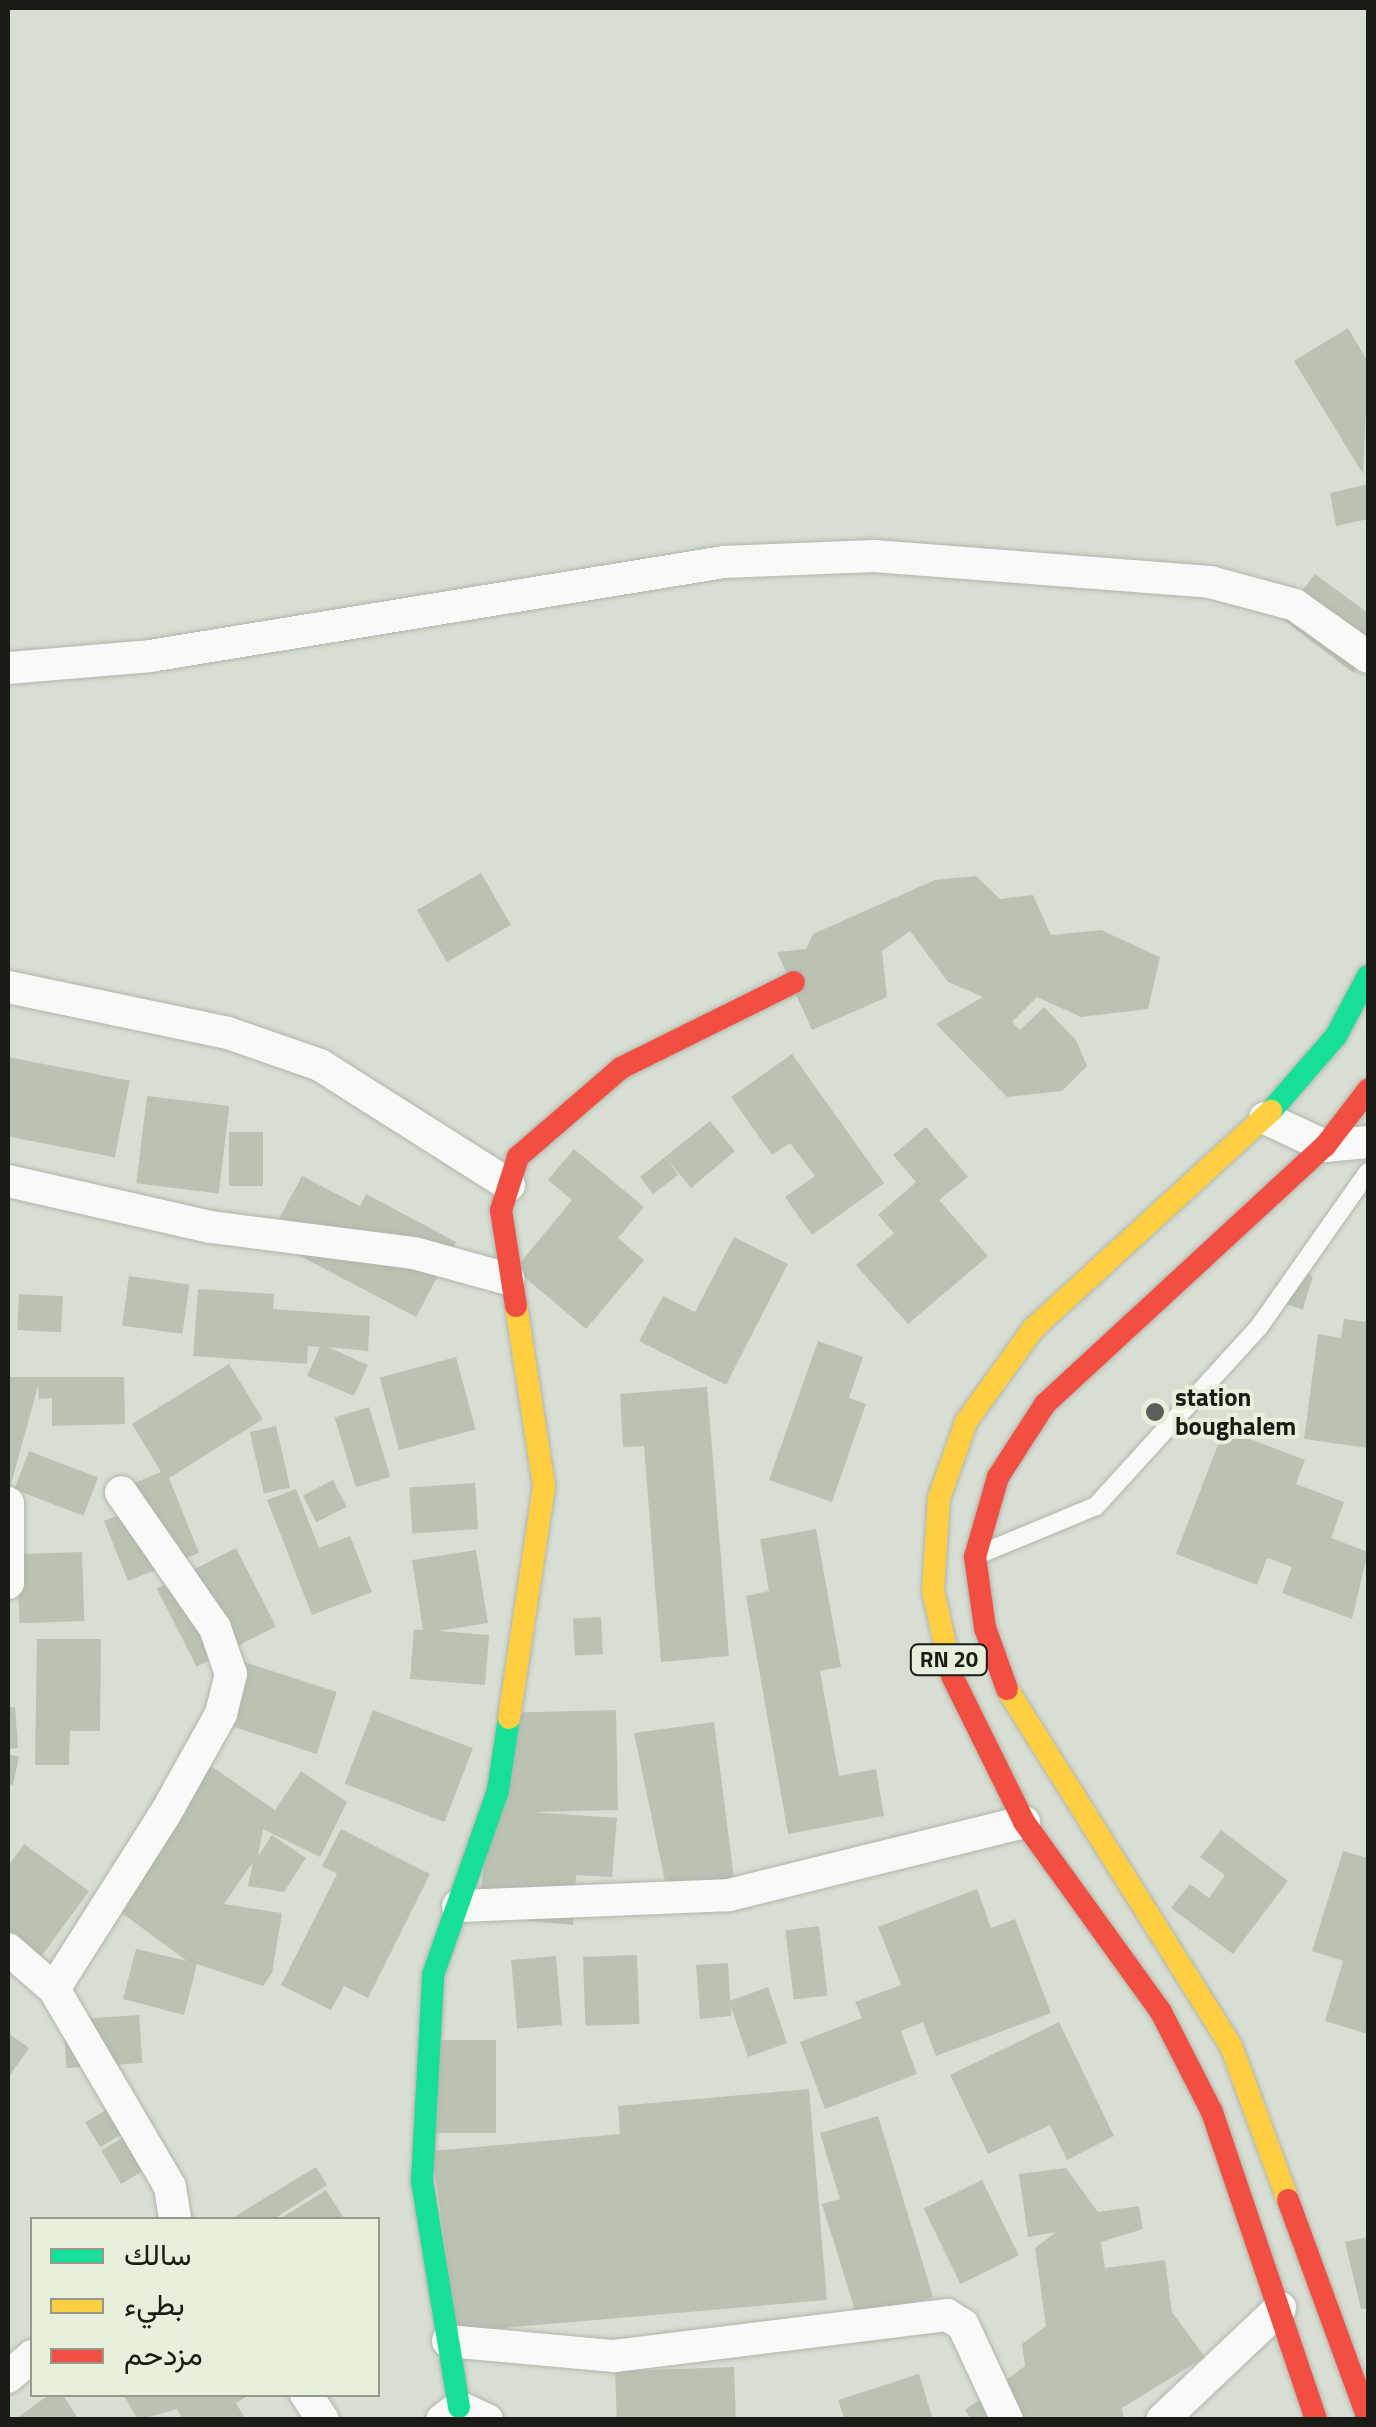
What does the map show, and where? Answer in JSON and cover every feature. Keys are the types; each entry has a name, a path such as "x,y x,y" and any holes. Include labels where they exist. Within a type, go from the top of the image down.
{"main road":[{"name":"RN 20","path":"1316,2420 1212,2112 1161,2012 1024,1822 952,1677 933,1590 939,1498 966,1422 1033,1329 1265,1118 1336,1036 1368,976"},
{"path":"463,2415 422,2182 433,1975 498,1790 544,1486 508,1279 501,1210 518,1157 560,1112 621,1068 794,982"},
{"name":"RN 20","path":"1368,1090 1325,1146 1045,1404 998,1477 975,1556 985,1628 1014,1708 1231,2046 1368,2419"}],"street":[{"path":"8,668 150,656 724,562 874,556 1210,582 1295,606 1368,656"},
{"path":"8,987 228,1032 320,1065 509,1185"},
{"path":"1265,1118 1325,1146 1368,1142"},
{"path":"8,1182 212,1227 414,1252 508,1279"},
{"path":"54,1988 164,1816 221,1714 231,1674 216,1628 121,1492"},
{"path":"8,1503 8,1583"},
{"path":"458,1906 729,1895 1024,1822"},
{"path":"8,1949 54,1988 170,2186 175,2217"},
{"path":"1162,2420 1280,2308"},
{"path":"448,2341 614,2356 947,2315 962,2325 1007,2420"},
{"path":"8,2377 30,2358"},
{"path":"308,2397 323,2420"}],"lane":[{"path":"975,1556 1096,1506 1259,1327 1368,1172"}],"building":[{"path":"1348,328 1368,362 1363,474 1294,361"},
{"path":"1368,484 1368,519 1336,526 1330,493"},
{"path":"1315,574 1368,613 1368,653 1354,673 1281,618"},
{"path":"481,873 511,925 447,962 417,910"},
{"path":"976,876 1000,899 1033,895 1051,935 1101,930 1160,957 1148,1009 1081,1017 1037,997 1012,1022 1020,1030 1044,1007 1076,1040 1087,1066 1062,1091 1007,1097 936,1024 983,997 948,982 910,931 882,951 887,997 812,1030 777,952 806,949 813,934 935,880"},
{"path":"792,1054 884,1183 812,1235 785,1197 815,1176 790,1143 772,1155 731,1097"},
{"path":"8,1057 130,1081 115,1157 8,1136"},
{"path":"147,1096 229,1106 219,1193 136,1183"},
{"path":"710,1121 735,1151 691,1188 668,1160 678,1175 653,1194 640,1177"},
{"path":"926,1127 968,1177 939,1200 988,1256 908,1324 856,1265 894,1233 878,1215 916,1182 893,1155"},
{"path":"229,1132 263,1132 263,1186 229,1186"},
{"path":"574,1149 644,1207 618,1238 644,1260 586,1329 515,1269 572,1200 548,1180"},
{"path":"302,1176 360,1206 366,1194 456,1242 416,1317 268,1239"},
{"path":"734,1237 788,1264 726,1385 639,1341 663,1296 695,1312"},
{"path":"1290,1269 1313,1276 1303,1309 1280,1302"},
{"path":"129,1276 189,1284 182,1334 122,1326"},
{"path":"198,1289 274,1294 273,1309 370,1316 368,1351 328,1347 368,1365 354,1396 307,1376 320,1347 308,1346 307,1364 193,1356"},
{"path":"19,1294 63,1296 61,1332 17,1330"},
{"path":"1344,1319 1368,1322 1368,1448 1304,1439 1318,1334 1341,1338"},
{"path":"818,1341 863,1357 849,1398 866,1404 832,1502 769,1480"},
{"path":"456,1357 475,1429 399,1450 380,1377"},
{"path":"229,1364 263,1419 169,1478 199,1553 128,1581 104,1521 119,1515 110,1493 161,1472 132,1424"},
{"path":"8,1377 124,1377 125,1424 52,1426 52,1398 39,1399 38,1386 8,1495"},
{"path":"707,1387 729,1656 661,1662 644,1446 623,1447 620,1394"},
{"path":"369,1407 390,1477 356,1487 335,1418"},
{"path":"276,1426 290,1487 264,1493 250,1432"},
{"path":"1224,1429 1305,1460 1296,1484 1344,1502 1331,1538 1368,1552 1352,1619 1282,1593 1292,1567 1267,1558 1257,1585 1176,1554"},
{"path":"29,1451 98,1478 83,1516 14,1489"},
{"path":"333,1480 347,1507 316,1522 303,1495"},
{"path":"475,1483 478,1529 412,1533 409,1488"},
{"path":"296,1489 319,1548 350,1536 372,1592 312,1615 267,1500"},
{"path":"816,1529 841,1667 820,1671 839,1776 876,1769 884,1816 788,1834 746,1596 769,1591 760,1539"},
{"path":"236,1548 276,1626 197,1667 157,1588"},
{"path":"476,1550 488,1623 438,1631 489,1635 485,1685 410,1679 414,1629 423,1630 412,1560"},
{"path":"82,1552 84,1621 19,1623 17,1554"},
{"path":"601,1617 603,1654 575,1655 573,1618"},
{"path":"37,1639 101,1639 100,1731 70,1731 69,1765 35,1765"},
{"path":"235,1659 337,1692 317,1754 215,1721"},
{"path":"15,1707 18,1748 8,1749 8,1708"},
{"path":"373,1710 473,1748 445,1822 345,1784"},
{"path":"616,1710 618,1810 532,1812 617,1818 612,1877 576,1875 573,1925 528,1921 530,1901 480,1898 501,1713"},
{"path":"714,1722 736,1894 665,1881 634,1733"},
{"path":"8,1754 19,1757 13,1785 8,1784"},
{"path":"211,1766 275,1810 301,1771 347,1802 320,1857 263,1829 258,1856 272,1835 306,1858 284,1892 248,1886 253,1862 224,1904 282,1913 272,1973 263,1986 197,1964 184,2015 123,1999 136,1949 187,1961 115,1908"},
{"path":"341,1829 430,1874 368,1998 344,1986 331,2010 281,1985 337,1874 322,1866"},
{"path":"1221,1830 1288,1881 1233,1954 1171,1908 1190,1884 1209,1898 1225,1875 1200,1857"},
{"path":"24,1844 89,1891 38,1961 8,1939 8,1866"},
{"path":"1343,1851 1368,1858 1368,2034 1325,2021 1343,1961 1312,1951"},
{"path":"977,1889 991,1928 1015,1919 1051,2013 936,2056 923,2022 901,2031 917,2074 825,2109 800,2042 862,2018 855,2002 901,1985 878,1927"},
{"path":"819,1926 828,1995 794,2000 785,1930"},
{"path":"637,1955 639,2024 585,2026 583,1957"},
{"path":"556,1956 562,2025 517,2029 511,1960"},
{"path":"728,1963 730,2001 768,1987 787,2043 748,2057 731,2007 731,2016 700,2019 696,1965"},
{"path":"139,2015 142,2063 67,2068 63,2020"},
{"path":"1059,2022 1114,2136 1067,2160 1050,2125 988,2154 950,2075"},
{"path":"8,2033 29,2048 8,2078"},
{"path":"428,2040 496,2040 496,2133 428,2133"},
{"path":"809,2089 827,2300 457,2332 432,2151 620,2134 618,2106"},
{"path":"111,2107 126,2132 100,2147 85,2122"},
{"path":"878,2116 933,2297 858,2320 822,2204 840,2199 820,2133"},
{"path":"132,2132 152,2165 121,2184 101,2151"},
{"path":"316,2167 327,2185 277,2217 234,2217"},
{"path":"1066,2168 1098,2212 1139,2206 1143,2229 1101,2242 1105,2268 1165,2260 1172,2312 1205,2357 1122,2408 1124,2420 972,2420 965,2410 1025,2366 1022,2344 1046,2326 1035,2248 1056,2232 1028,2237 1019,2174"},
{"path":"982,2180 1019,2255 960,2284 924,2208"},
{"path":"326,2190 343,2217 283,2217"},
{"path":"1368,2237 1368,2308 1361,2309 1345,2242"},
{"path":"734,2367 736,2420 617,2420 615,2371"},
{"path":"919,2374 933,2420 845,2420 838,2400"},
{"path":"46,2397 64,2397 79,2420 14,2420"},
{"path":"125,2397 246,2397 236,2403 246,2420 183,2420 177,2409 138,2420"}],"traffic: fast":[{"path":"1271,1111 1336,1036 1368,976"},
{"path":"459,2407 422,2181 433,1975 498,1790 509,1718"}],"traffic: slow":[{"path":"952,1676 933,1590 939,1498 966,1422 1033,1329 1271,1111"},
{"path":"509,1718 544,1486 516,1306"},
{"path":"1007,1689 1231,2046 1288,2200"}],"traffic: jam":[{"path":"516,1306 501,1210 518,1157 621,1068 794,982"},
{"path":"1007,1689 985,1628 975,1557 998,1477 1045,1404 1325,1146 1368,1090"},
{"path":"952,1676 1024,1822 1161,2012 1212,2112 1316,2420"},
{"path":"1288,2200 1368,2419"}],"place":[{"name":"station boughalem","path":"1155,1412"}]}
